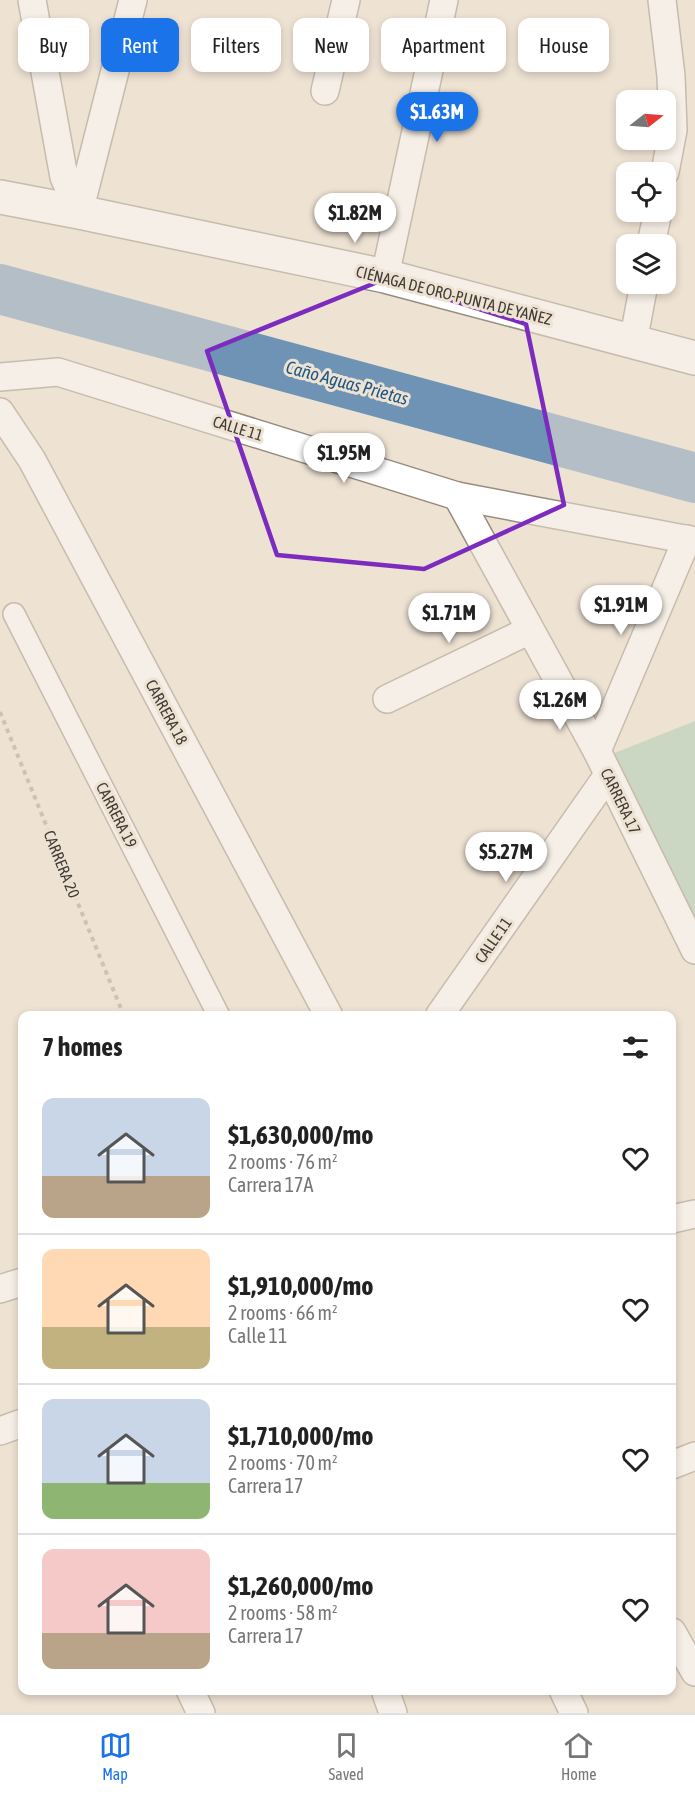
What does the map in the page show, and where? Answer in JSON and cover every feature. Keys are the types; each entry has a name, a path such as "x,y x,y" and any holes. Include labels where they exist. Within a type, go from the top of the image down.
{"street":[{"path":"32,0 64,177 79,212"},
{"path":"79,212 133,0"},
{"path":"325,91 346,0"},
{"path":"385,276 444,0"},
{"path":"662,0 671,76 684,127 669,162"},
{"name":"CIÉNAGA DE ORO-PUNTA DE YAÑEZ","path":"0,197 385,276 695,358"},
{"path":"633,342 642,294"},
{"name":"CALLE 11","path":"0,377 58,372 457,496 691,540 602,763 485,951 443,1011"},
{"name":"CARRERA 18","path":"0,412 32,460 326,1011"},
{"name":"CARRERA 17","path":"457,496 602,763 695,950"},
{"name":"CARRERA 19","path":"14,614 216,1011"},
{"path":"387,699 530,630"},
{"path":"676,1218 695,1214"},
{"path":"0,1431 18,1424"},
{"path":"676,1463 695,1456"},
{"path":"676,1639 695,1671"},
{"path":"192,1695 201,1713"},
{"path":"387,1695 393,1713"},
{"path":"565,1695 574,1713"}],"path":[{"name":"CARRERA 20","path":"0,712 122,1011"}],"highlighted area":[{"path":"385,279 526,324 564,505 424,569 277,555 207,351"}],"green space":[{"path":"695,721 695,918 612,754"}],"waterway":[{"name":"Caño Aguas Prietas","path":"0,289 695,478"}]}
